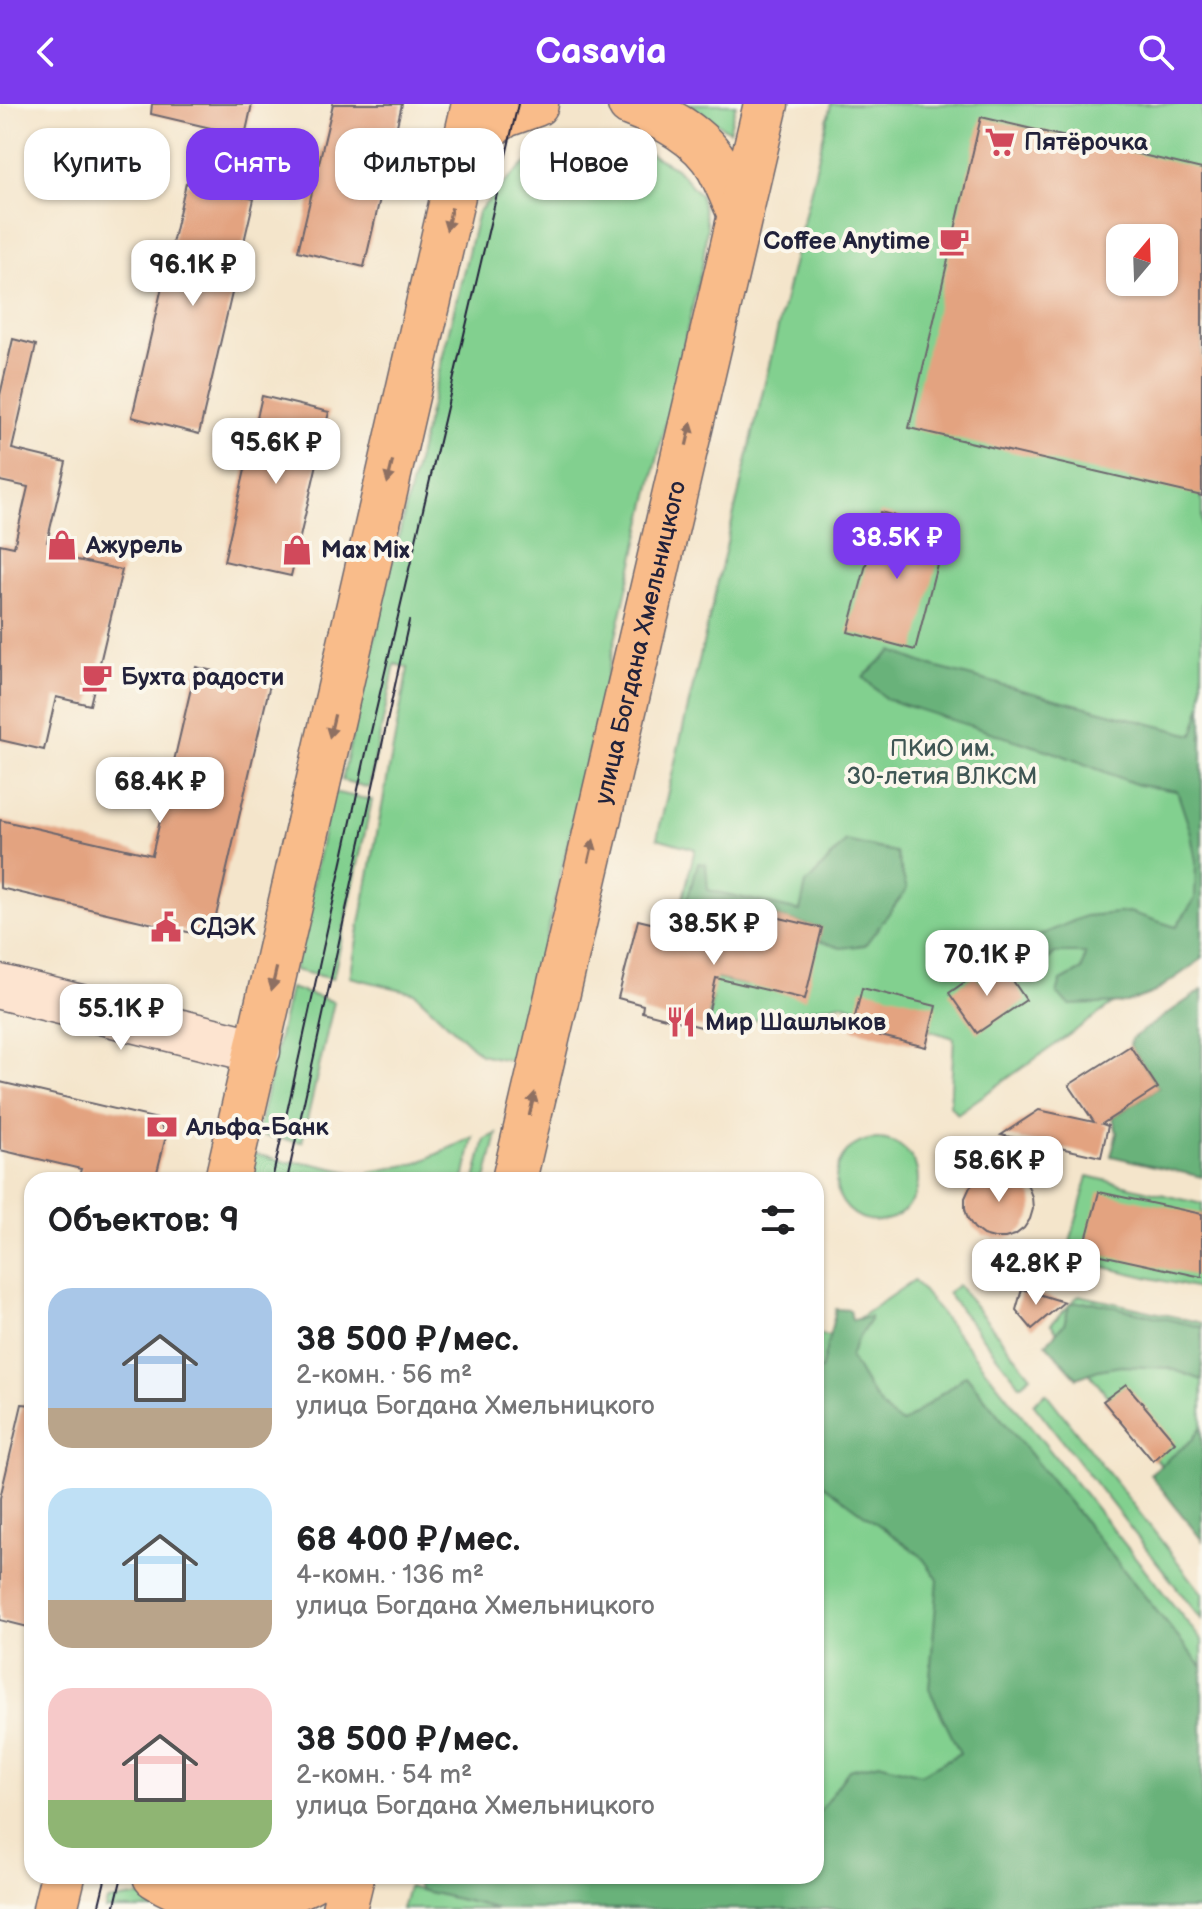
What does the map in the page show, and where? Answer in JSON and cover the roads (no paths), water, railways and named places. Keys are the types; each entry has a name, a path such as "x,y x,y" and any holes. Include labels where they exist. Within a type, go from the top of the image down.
{"main road":[{"path":"229,1172 470,124 536,104"},
{"path":"630,104 660,115 694,138 718,166 740,214"},
{"name":"улица Богдана Хмельницкого","path":"516,1172 766,104"},
{"path":"0,987 258,1051"},
{"path":"55,1909 61,1884"},
{"path":"167,1884 196,1896 237,1902 275,1897 304,1884"},
{"path":"344,1909 350,1884"}],"tram line":[{"path":"274,1172 366,753 518,104"},
{"path":"289,1172 409,621"},
{"path":"98,1909 104,1884"},
{"path":"114,1909 120,1884"}],"place":[{"name":"Пятёрочка","path":"1000,142"},
{"name":"Coffee Anytime","path":"954,241"},
{"name":"Ажурель","path":"62,545"},
{"name":"Max Mix","path":"297,550"},
{"name":"Бухта радости","path":"97,677"},
{"name":"СДЭК","path":"166,927"},
{"name":"Мир Шашлыков","path":"681,1022"},
{"name":"Альфа-Банк","path":"162,1127"}],"park label":[{"name":"ПКиО им. 30-летия ВЛКСМ","path":"942,762"}]}
